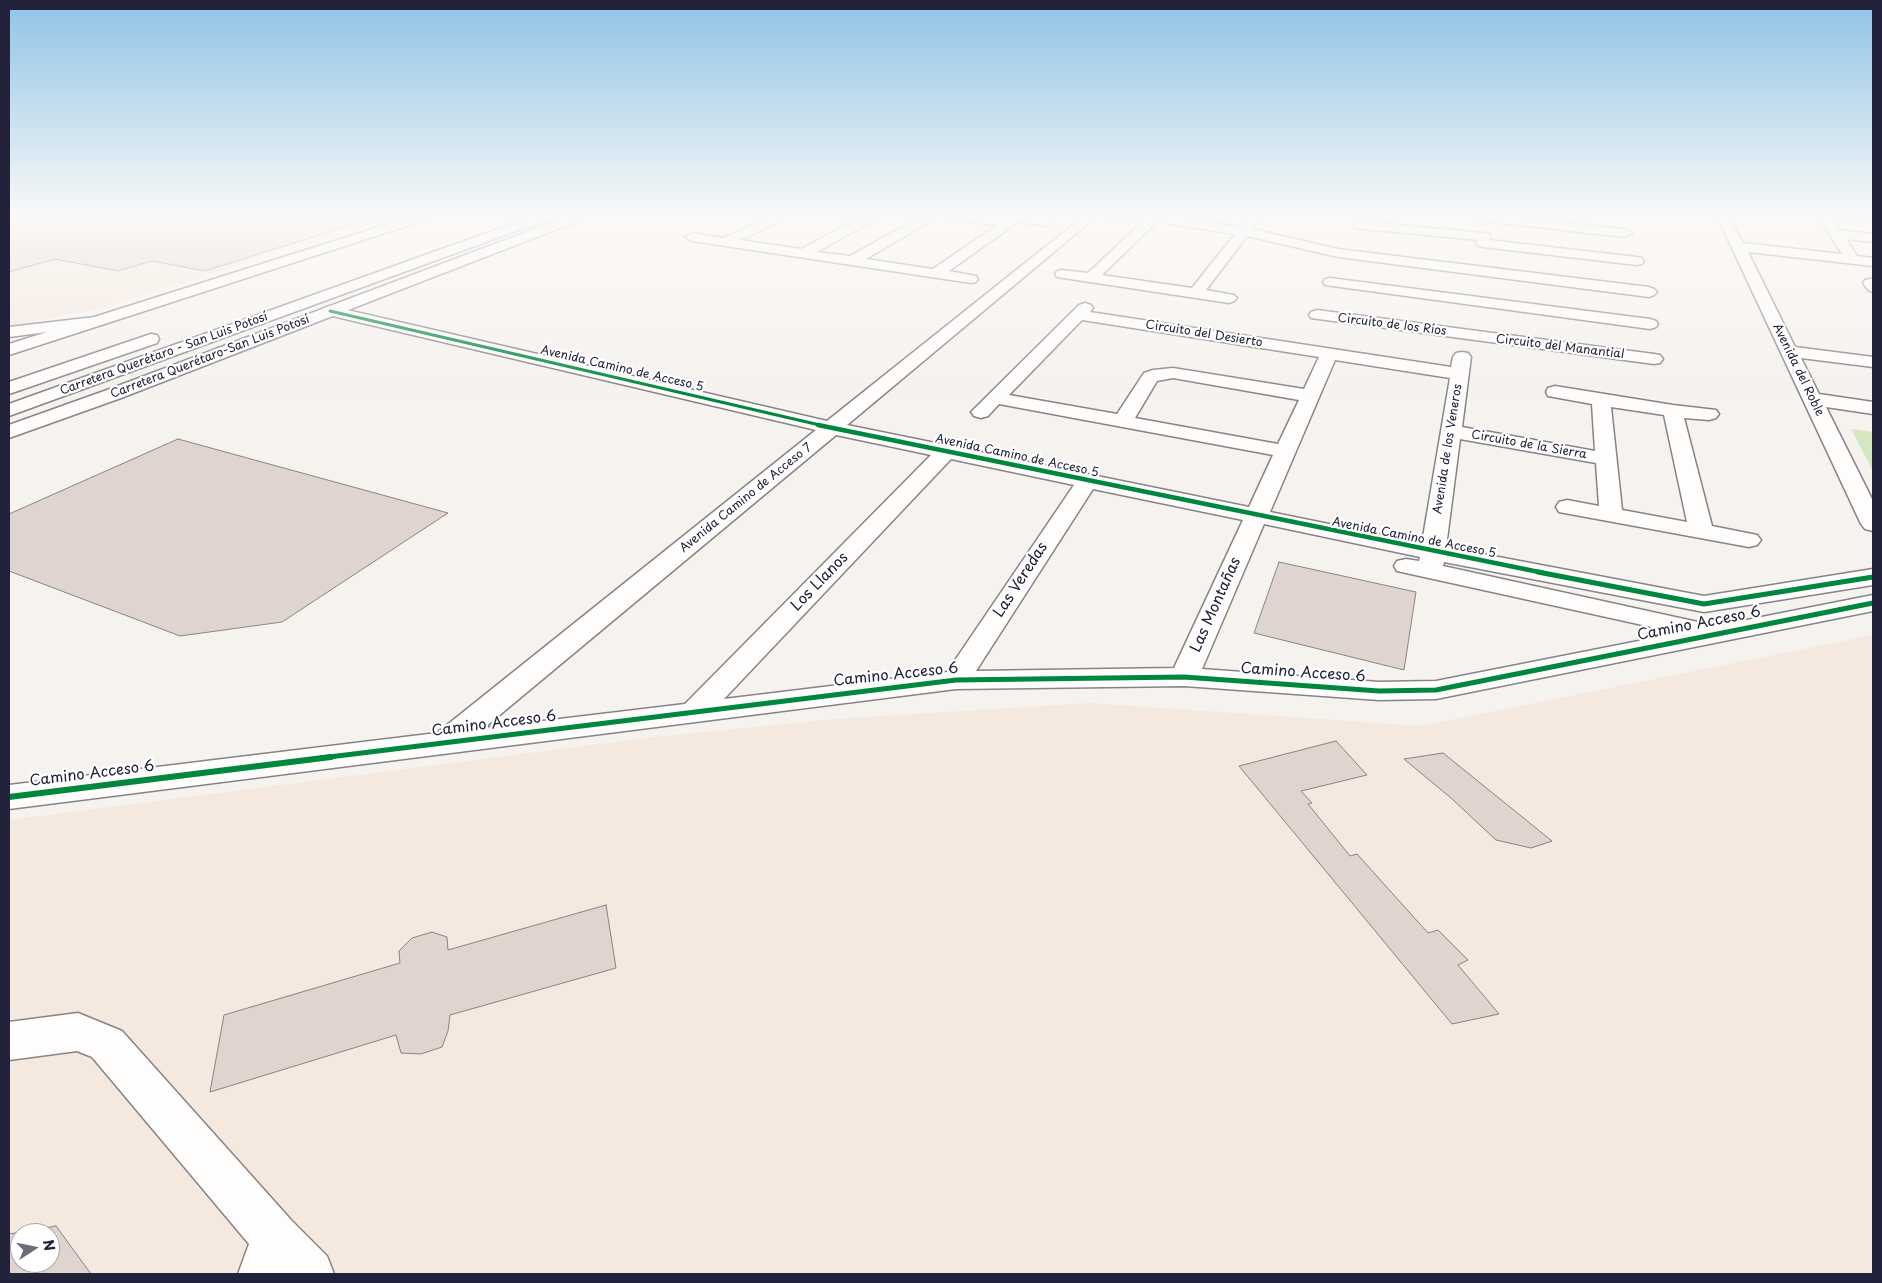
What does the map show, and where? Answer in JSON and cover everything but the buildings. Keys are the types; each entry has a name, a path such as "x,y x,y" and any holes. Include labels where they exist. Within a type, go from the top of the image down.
{"main road":[{"path":"9,350 238,276"},
{"name":"Carretera Querétaro - San Luis Potosí","path":"9,410 325,304 395,276"},
{"name":"Carretera Querétaro-San Luis Potosí","path":"9,432 308,320 325,304 408,276"},
{"path":"948,276 971,279"},
{"name":"Avenida Camino de Acceso 7","path":"447,742 1018,276"},
{"path":"1076,276 1229,298"},
{"path":"1196,293 1209,276"},
{"name":"Avenida de los Veneros","path":"1431,562 1463,353 1477,276"},
{"path":"1505,276 1650,308"},
{"path":"1640,276 1650,308"},
{"name":"Avenida del Roble","path":"1752,276 1873,524"},
{"name":"Circuito de los Ríos","path":"1463,353 1315,318 1332,277 1473,301 1650,308"},
{"name":"Avenida Camino de Acceso 5","path":"325,304 390,332"},
{"name":"Circuito del Manantial","path":"1463,353 1655,364 1650,308"},
{"name":"Circuito del Desierto","path":"1285,451 1123,422 988,405 1082,311 1329,354 1463,353"},
{"name":"Avenida Camino de Acceso 5","path":"308,320 390,332 487,355 592,372 686,394 823,435"},
{"path":"9,332 95,322"},
{"name":"Carretera Querétaro - San Luis Potosí","path":"9,388 166,334"},
{"path":"1789,351 1873,362"},
{"path":"1252,524 1329,354"},
{"name":"Avenida Camino de Acceso 5","path":"487,355 569,381 666,405 823,435 1431,562 1717,633"},
{"path":"569,381 592,372"},
{"path":"1123,422 1150,377 1159,374 1173,374 1310,396"},
{"path":"1555,392 1709,414"},
{"path":"666,405 686,394"},
{"name":"Circuito de la Sierra","path":"1601,399 1611,515"},
{"path":"1812,399 1873,408"},
{"path":"1673,410 1701,531"},
{"name":"Circuito de la Sierra","path":"1451,431 1607,458"},
{"name":"Los Llanos","path":"694,712 939,459"},
{"name":"Las Veredas","path":"956,680 1082,489"},
{"path":"1566,506 1749,540"},
{"name":"Las Montañas","path":"1184,677 1252,524"},
{"name":"Avenida Camino de Acceso 5","path":"1431,562 1704,604"},
{"name":"Camino Acceso 6","path":"1704,604 1873,577"},
{"name":"Camino Acceso 6","path":"9,797 956,680 1184,677 1379,691 1436,690 1873,603"},
{"path":"1704,604 1717,633"},
{"path":"9,1041 78,1032 107,1044 269,1256 310,1274"}],"shaded area":[{"path":"9,276 205,276 95,310 9,325"},
{"path":"1873,635 1873,1274 9,1274 9,820 654,737 836,719 1090,703 1421,726"}],"green space":[{"path":"1851,429 1873,432 1873,471"}],"cycle path":[{"path":"330,311 831,428 1432,552 1704,604 1873,577"},
{"path":"9,797 956,680 1184,677 1379,691 1436,690 1873,603"}]}
